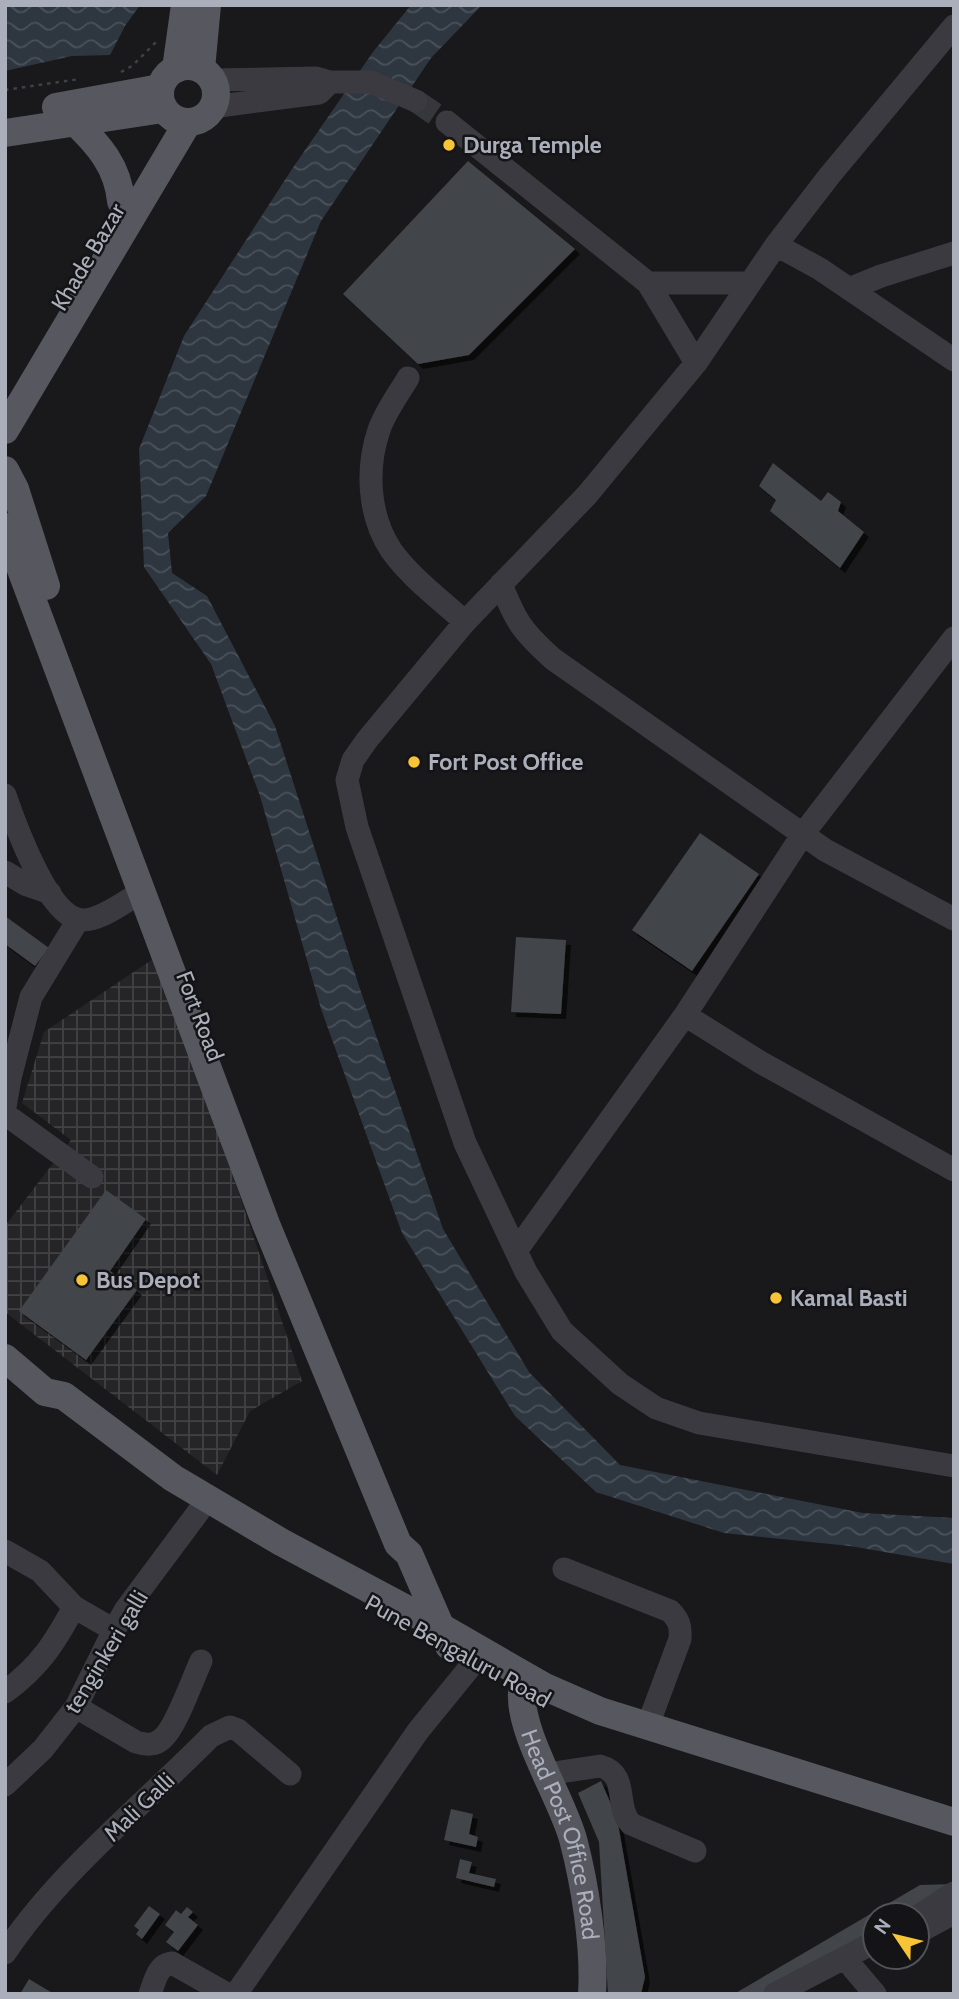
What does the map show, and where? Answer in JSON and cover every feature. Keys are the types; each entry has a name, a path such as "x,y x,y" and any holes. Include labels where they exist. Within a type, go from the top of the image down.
{"main road":[{"path":"185,5 186,95"},
{"path":"5,430 186,95 207,5"},
{"path":"5,115 186,95"},
{"path":"5,133 75,122 186,95"},
{"name":"Khade Bazar","path":"5,397 186,95"},
{"path":"75,122 110,162 120,185 121,201"},
{"name":"Fort Road","path":"5,470 15,489 145,889"},
{"name":"Fort Road","path":"5,527 299,1277 413,1537 410,1554 446,1637"},
{"path":"5,1358 45,1392 64,1396 173,1478 524,1685 954,1822"},
{"name":"Pune Bengaluru Road","path":"45,1392 54,1409 199,1511 446,1637 475,1661 644,1741 954,1841"},
{"name":"Head Post Office Road","path":"524,1685 524,1717 573,1837 584,1891 593,1974 592,1994"}],"street":[{"path":"953,27 830,175 776,245 696,363 587,495 465,622 367,740 353,760 347,780 357,827 465,1143 516,1251 562,1331 620,1384 656,1408 699,1423 953,1463"},
{"path":"186,95 316,78 330,82 371,82 411,98"},
{"path":"447,122 648,283 696,363"},
{"path":"776,245 820,269 954,359"},
{"path":"849,289 954,253"},
{"path":"648,283 750,283"},
{"path":"408,379 380,428 372,454 370,485 376,514 390,548 409,571 465,622"},
{"path":"501,584 512,613 525,634 553,659 825,850 954,919"},
{"path":"516,1251 684,1015 803,834 954,638"},
{"path":"5,796 23,845 50,893 66,913 78,920 91,919 114,909 145,889"},
{"path":"5,872 27,885 50,893"},
{"path":"5,1107 31,997 78,920"},
{"path":"684,1015 760,1062 954,1170"},
{"path":"5,1114 92,1177"},
{"name":"tenginkeri galli","path":"5,1785 43,1749 76,1707 126,1609 199,1511"},
{"path":"5,1551 40,1571 74,1607 114,1630"},
{"path":"564,1569 670,1611 678,1619 680,1639 649,1725"},
{"path":"5,1692 24,1678 51,1649 74,1607"},
{"path":"76,1707 136,1742 146,1745 156,1743 165,1737 201,1661"},
{"path":"236,1994 418,1731 475,1661"},
{"name":"Mali Galli","path":"5,1953 24,1924 90,1854 211,1736 230,1727 238,1730 290,1774"},
{"path":"547,1774 600,1766 608,1768 619,1782 625,1817 631,1824 695,1851"},
{"path":"931,1908 954,1894"},
{"path":"931,1925 954,1913"},
{"path":"775,1994 861,1948"},
{"path":"150,1994 159,1970 165,1964 173,1963 227,1994"},
{"path":"804,1994 861,1964"},
{"path":"853,1968 875,1994"}],"path":[{"path":"118,74 132,66 160,37"},
{"path":"5,90 80,79"}],"shaded area":[{"path":"159,955 302,1381 250,1411 217,1475 5,1312 5,1226 71,1140 22,1103 44,1032"}],"water":[{"path":"5,5 140,5 110,55 72,56 5,71"},
{"path":"411,5 482,5 431,58 321,221 206,496 168,533 172,573 207,596 275,726 360,989 443,1229 529,1372 620,1465 863,1513 954,1518 954,1564 850,1546 724,1533 596,1492 515,1416 402,1233 321,1009 260,796 211,664 144,567 139,449 184,336 292,169 373,52"}],"building":[{"path":"468,161 575,249 469,355 418,364 343,294"},
{"path":"773,463 821,501 828,492 841,502 838,511 864,532 840,568 770,511 776,500 759,486"},
{"path":"700,833 759,874 692,971 632,930"},
{"path":"5,916 49,948 35,966 5,944"},
{"path":"516,937 566,940 561,1014 511,1012"},
{"name":"Bus Depot","path":"106,1190 146,1219 110,1271 137,1290 86,1360 19,1311"},
{"path":"601,1781 617,1818 645,1977 641,1994 608,1994 599,1842 578,1793"},
{"path":"451,1809 473,1814 469,1834 478,1837 476,1847 444,1840"},
{"path":"460,1859 472,1862 469,1873 496,1879 494,1887 456,1878"},
{"path":"954,1884 925,1901 893,1901 920,1885"},
{"path":"149,1906 160,1914 142,1939 136,1934 139,1930 134,1926"},
{"path":"187,1907 193,1912 188,1917 198,1925 178,1951 166,1942 174,1932 165,1925 176,1910 181,1914"},
{"path":"861,1920 861,1939 765,1994 734,1994"},
{"path":"29,1979 54,1994 20,1994"}],"tunnel":[{"path":"416,101 447,122"}],"place":[{"name":"Durga Temple","path":"449,145"},
{"name":"Fort Post Office","path":"414,762"},
{"name":"Bus Depot","path":"82,1280"},
{"name":"Kamal Basti","path":"776,1298"}]}
